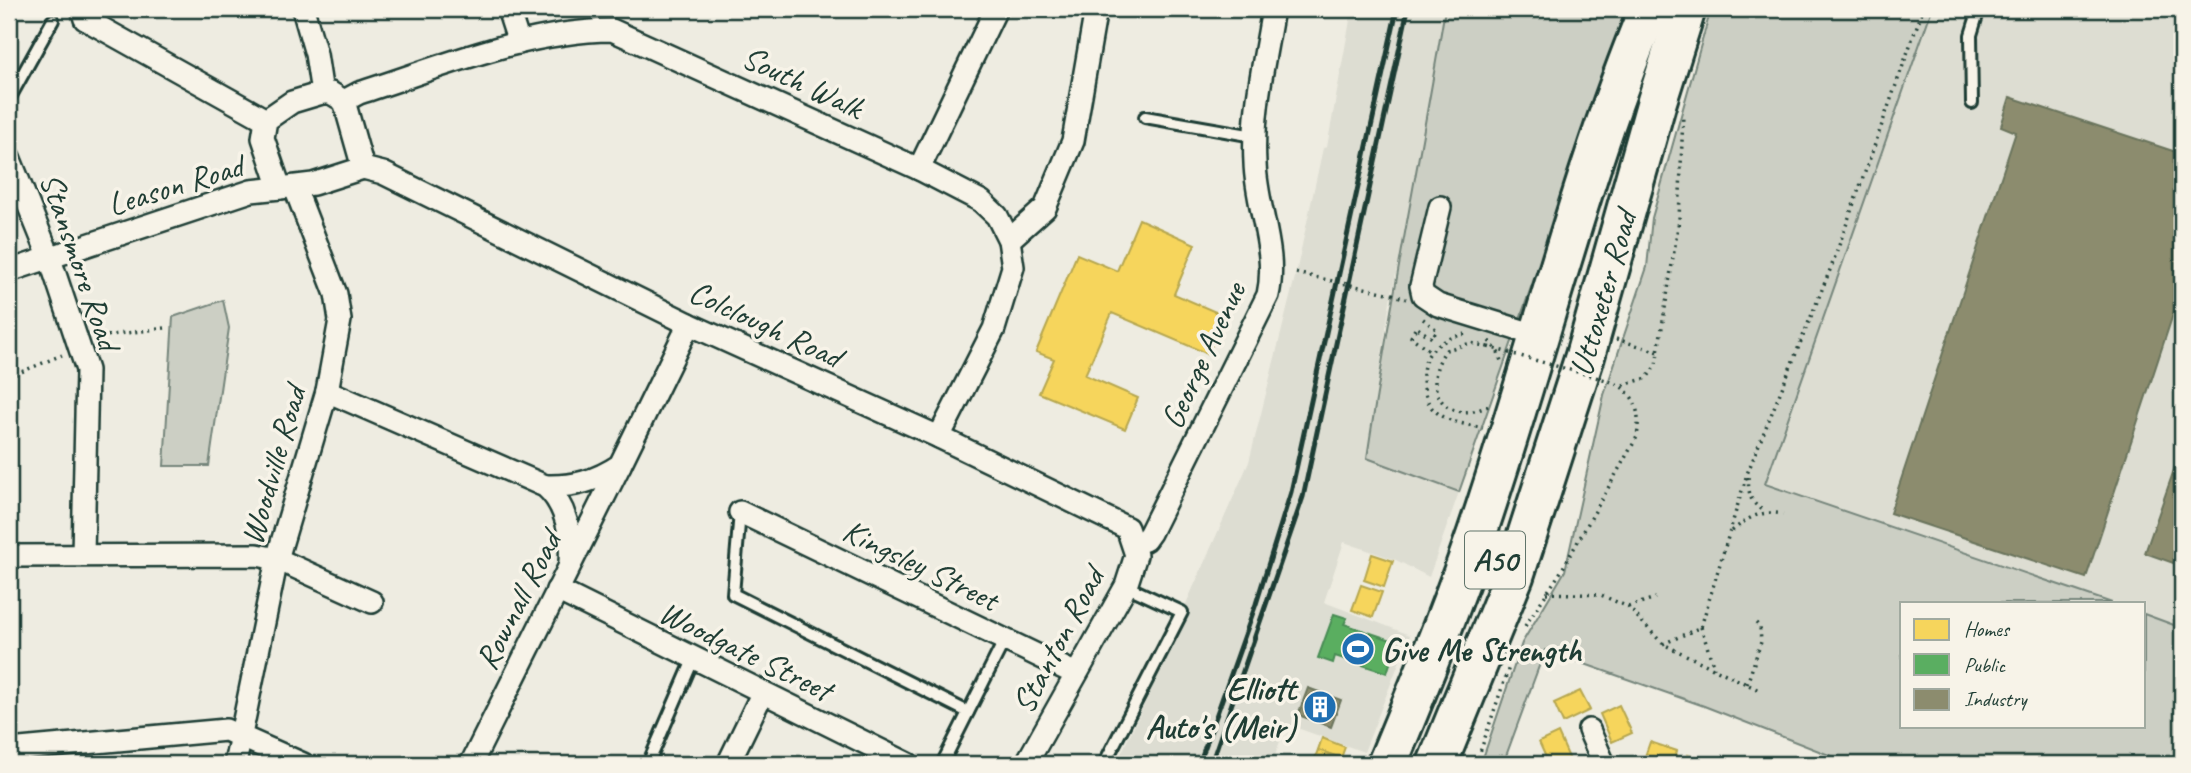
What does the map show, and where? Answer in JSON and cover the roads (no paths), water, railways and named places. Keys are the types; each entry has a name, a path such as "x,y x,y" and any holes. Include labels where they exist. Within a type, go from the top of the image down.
{"highway":[{"name":"Uttoxeter Road","path":"1387,764 1449,608 1499,421 1541,326 1562,252 1629,57 1649,9"},
{"name":"A50","path":"1412,764 1494,562 1562,349 1659,9"},
{"name":"Uttoxeter Road","path":"1530,585 1607,282 1657,101 1686,9"},
{"name":"A50","path":"1437,764 1530,585"},
{"path":"1462,764 1503,631 1530,585"}],"street":[{"path":"82,9 85,19 266,120"},
{"path":"303,9 316,54 322,93"},
{"path":"508,9 519,43"},
{"path":"1009,240 1045,208 1073,141 1096,9"},
{"name":"George Avenue","path":"1135,544 1145,540 1150,533 1268,295 1272,274 1255,166 1254,136 1273,9"},
{"path":"919,169 987,12"},
{"name":"South Walk","path":"344,101 359,93 519,43 577,30 612,30 629,35 919,169 981,201 997,216 1009,240 1013,267 994,329 939,436"},
{"path":"331,93 344,101 363,168 287,188 263,138 266,120 292,102 331,93"},
{"name":"Stansmore Road","path":"9,157 49,256 87,370 83,555"},
{"name":"Colclough Road","path":"363,168 383,173 689,324 939,436 991,454 1127,528 1135,544"},
{"name":"Leason Road","path":"9,271 251,191 287,188"},
{"name":"Woodville Road","path":"234,764 242,737 277,559 327,391 340,320 336,294 287,188"},
{"path":"1440,207 1421,286 1423,295 1438,305 1541,326"},
{"name":"Rownall Road","path":"471,764 689,324"},
{"path":"327,391 545,486 555,494 566,519 569,567"},
{"path":"545,486 580,484 606,475 620,465"},
{"name":"Kingsley Street","path":"740,512 1074,674"},
{"name":"Stanton Road","path":"1026,764 1074,674 1126,586 1136,555 1135,544"},
{"path":"9,556 257,555 277,559 372,602"},
{"name":"Woodgate Street","path":"557,590 882,758 908,764"},
{"path":"728,764 762,694"},
{"path":"9,750 226,730 303,764"},
{"path":"1589,730 1604,764"}],"lane":[{"path":"1972,103 1971,35 1979,9"},
{"path":"9,99 53,20"},
{"path":"1145,117 1254,136"},
{"path":"740,512 733,594 968,712"},
{"path":"1104,764 1182,612 1126,586"},
{"path":"942,764 1005,639"},
{"path":"648,764 693,660"}],"railway":[{"path":"1199,764 1256,604 1291,492 1397,9"},
{"path":"1211,764 1303,497 1408,9"}],"place":[{"name":"Give Me Strength","path":"1358,649"},
{"name":"Elliott Auto's (Meir)","path":"1320,707"}]}
